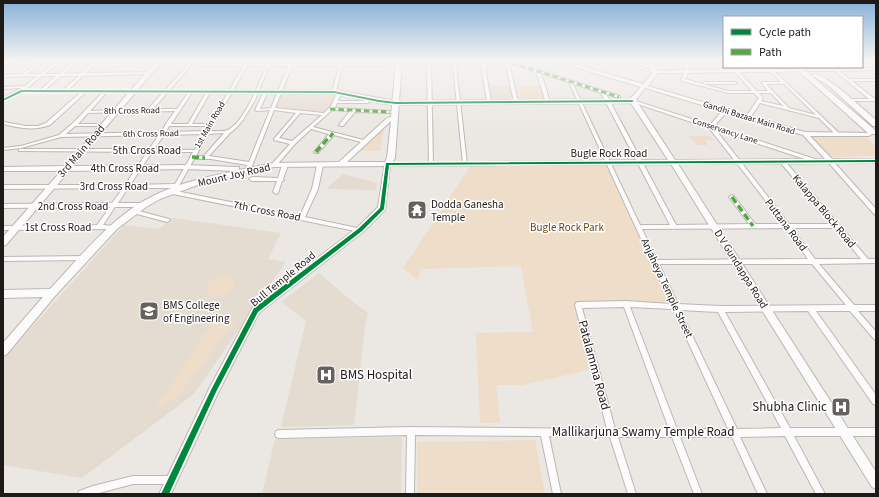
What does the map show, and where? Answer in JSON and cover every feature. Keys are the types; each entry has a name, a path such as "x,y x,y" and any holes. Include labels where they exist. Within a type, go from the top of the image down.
{"main road":[{"name":"3rd Main Road","path":"3,243 140,83"},
{"name":"Bull Temple Road","path":"388,164 391,158 394,83"},
{"path":"814,83 872,132 876,140"},
{"path":"827,83 831,85 875,121"},
{"name":"Bull Temple Road","path":"388,164 385,158 389,116 393,102"},
{"path":"340,165 365,142 389,116"},
{"name":"Mount Joy Road","path":"3,351 8,339 114,227 157,197 175,189 249,167 285,165 388,164"},
{"name":"4th Cross Road","path":"3,169 249,167"},
{"path":"3,294 52,293"}],"street":[{"path":"3,100 21,91 30,83"},
{"path":"41,91 50,83"},
{"path":"64,91 72,83"},
{"path":"149,110 172,83"},
{"name":"1st Main Road","path":"175,189 234,83"},
{"path":"204,158 242,117 261,83"},
{"path":"192,157 249,167 283,83"},
{"path":"274,166 293,143 330,110 335,102 337,83"},
{"path":"430,83 431,164"},
{"path":"457,83 465,164"},
{"path":"486,83 489,102"},
{"path":"512,83 516,102"},
{"path":"542,83 548,102"},
{"name":"Anjaheya Temple Street","path":"571,83 763,494"},
{"path":"574,83 619,97"},
{"name":"Gandhi Bazaar Main Road","path":"635,83 805,134"},
{"path":"21,91 229,91 336,93 393,102 633,101 646,83"},
{"path":"696,83 728,92 771,92"},
{"path":"748,83 761,98 748,117"},
{"path":"763,83 788,109"},
{"path":"786,83 838,134"},
{"path":"854,83 874,100"},
{"path":"3,88 25,87"},
{"path":"4,123 25,127 43,126 48,124 85,91"},
{"path":"61,136 87,112 106,91"},
{"path":"99,227 191,91"},
{"path":"189,125 209,91"},
{"path":"602,91 674,227"},
{"path":"266,92 257,110 272,109 326,114"},
{"path":"335,102 366,102 368,99"},
{"path":"849,100 874,100"},
{"name":"Conservancy Lane","path":"633,101 816,161"},
{"name":"D V Gundappa Road","path":"633,101 714,226 876,483"},
{"path":"758,101 820,118"},
{"name":"8th Cross Road","path":"87,112 178,110"},
{"path":"330,110 353,111 389,116"},
{"path":"712,127 725,110"},
{"path":"341,125 353,111"},
{"path":"293,143 276,139 299,112"},
{"path":"73,125 104,125"},
{"path":"167,125 210,125"},
{"name":"Puttana Road","path":"712,127 813,261 876,337"},
{"path":"311,128 365,142"},
{"path":"205,134 228,132"},
{"path":"805,134 872,132"},
{"path":"316,152 333,133"},
{"name":"6th Cross Road","path":"3,150 21,148 61,136 205,134"},
{"path":"805,134 876,213"},
{"name":"5th Cross Road","path":"3,150 195,151"},
{"name":"Kalappa Block Road","path":"782,161 866,261"},
{"name":"Bugle Rock Road","path":"388,164 876,161"},
{"name":"Bull Temple Road","path":"165,494 214,390 256,310 360,230 382,208 388,164"},
{"path":"276,192 285,165"},
{"path":"302,218 315,189 320,165"},
{"path":"252,179 281,180"},
{"name":"3rd Cross Road","path":"3,187 126,186 175,189"},
{"name":"7th Cross Road","path":"175,189 360,230"},
{"path":"732,198 753,226"},
{"name":"2nd Cross Road","path":"3,206 144,205"},
{"path":"135,212 167,220"},
{"path":"638,227 837,226"},
{"name":"1st Cross Road","path":"3,228 114,227"},
{"path":"3,259 85,258"},
{"path":"655,262 876,260"},
{"path":"698,494 626,304 676,308 720,309 876,308"},
{"name":"Patalamma Road","path":"626,304 578,305 613,432 632,494"},
{"path":"810,308 876,401"},
{"path":"720,309 821,494"},
{"path":"410,494 411,430"},
{"name":"Mallikarjuna Swamy Temple Road","path":"279,434 411,430 544,432 876,432"},
{"path":"544,432 557,494"},
{"path":"82,494 133,480 171,480"}],"shaded area":[{"path":"488,86 510,86 512,99 490,99"},
{"path":"280,92 337,94 331,107 325,113 274,109"},
{"path":"343,174 377,183 376,190 326,189"},
{"name":"BMS College of Engineering","path":"173,218 281,233 268,259 286,262 194,394 82,478 3,465 3,359 124,225 158,229"},
{"name":"BMS Hospital","path":"319,273 368,313 365,326 354,425 281,427 306,321 281,302"},
{"path":"402,437 401,494 262,494 275,439"}],"green space":[{"path":"517,86 541,86 545,99 520,99"},
{"path":"384,125 380,151 360,151"},
{"path":"688,136 710,136 714,140 705,140 708,145 696,145"},
{"path":"865,136 876,147 876,156 830,157 810,137"},
{"name":"Bugle Rock Park","path":"607,165 671,305 625,301 576,303 593,369 522,385 496,385 500,423 480,423 476,333 533,332 521,266 421,269 418,280 403,268 470,167"},
{"path":"221,275 229,275 233,278 235,284 228,293 218,296 211,296 206,291 208,283"},
{"path":"216,317 237,319 180,394 153,412"},
{"path":"535,440 545,494 417,494 417,442"}],"marked path":[{"path":"576,83 619,97"},
{"path":"330,109 390,112"},
{"path":"316,152 333,133"},
{"path":"192,157 205,158"},
{"path":"732,197 753,226"}],"cycle path":[{"path":"3,100 21,91 334,92 396,103 632,101"},
{"path":"165,494 214,390 256,310 360,230 382,208 387,164 876,161"}],"place":[{"name":"Dodda Ganesha Temple","path":"417,210"},
{"name":"BMS College of Engineering","path":"149,311"},
{"name":"BMS Hospital","path":"326,375"},
{"name":"Shubha Clinic","path":"841,407"}]}
